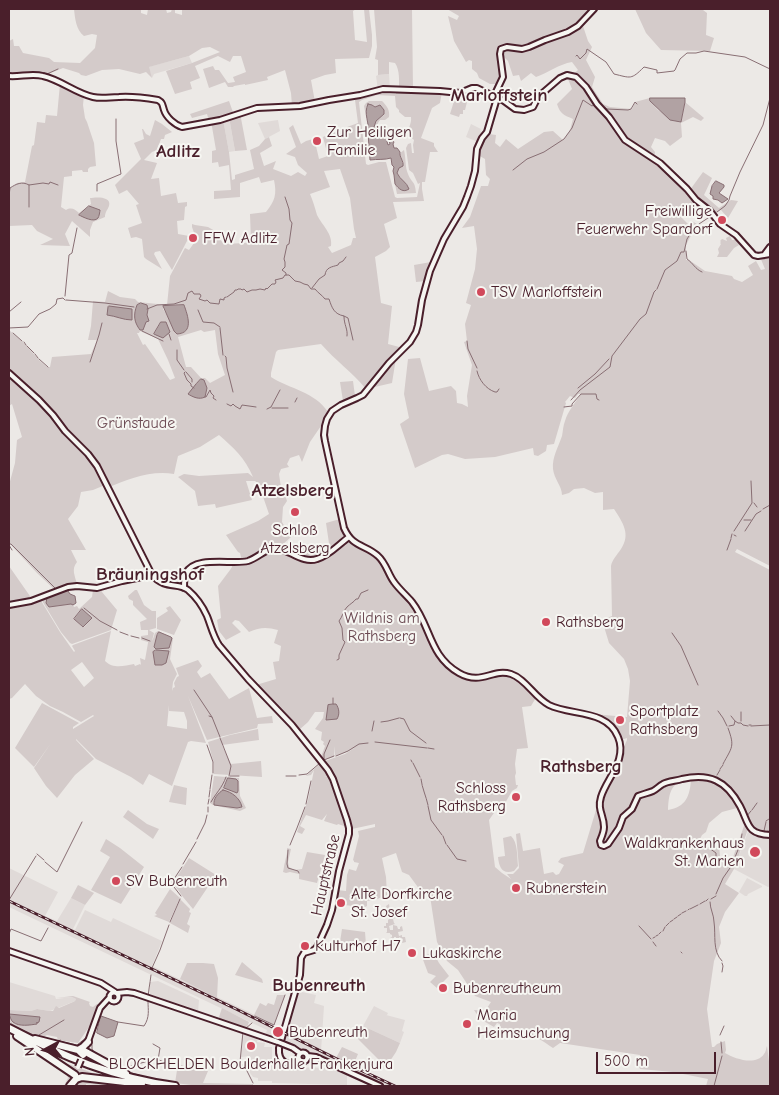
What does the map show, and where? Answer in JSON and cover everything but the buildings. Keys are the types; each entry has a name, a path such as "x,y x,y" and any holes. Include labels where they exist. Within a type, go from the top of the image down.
{"highway":[{"path":"12,1032 82,1054 144,1083"},
{"path":"12,1032 78,1072 175,1086"},
{"path":"12,1032 75,1060 155,1086"},
{"path":"82,1054 82,1048 88,1042"},
{"path":"70,1086 76,1079 78,1072"}],"street":[{"path":"594,9 578,26 568,32 522,49 503,47 501,50 503,77 495,97 487,132 477,149 475,171 469,191 463,208 444,239 430,271 417,329 413,338 363,394 336,408 325,426 325,441 341,518 349,537 357,545 377,555 382,560 395,584 415,606 439,655 445,663 462,675 474,678 501,673 509,674 522,680 537,696 548,704 597,717 609,724 615,731 620,741 620,753 614,771 600,800 599,810 604,827 600,844 607,845 624,817 632,809 637,797 641,794 655,790 665,783 694,777 711,778 722,783 742,810 751,829 759,834 770,835"},
{"path":"9,76 44,76 94,98 124,97 158,100 162,102 166,115 182,127 222,119 258,108 300,106 362,95 376,90 390,89 435,90 458,94 476,88 521,111 533,107 538,97 559,79 565,75 573,76 588,90 623,137 666,169 694,198 710,211 720,224 736,235 754,255 770,254"},
{"path":"764,255 770,246"},
{"path":"9,373 44,405 97,466 152,576 164,584 184,588 186,573 194,565 212,562 248,561 272,548 304,559 316,560 349,537"},
{"path":"9,605 31,601 68,587 97,588 122,581 152,576"},
{"name":"Hauptstraße","path":"184,588 203,610 219,645 248,679 281,712 328,770 347,820 349,832 331,914 317,947 303,955 301,960 302,968 279,1048 279,1055 283,1061 294,1063 300,1060"},
{"path":"9,951 101,982 114,995"},
{"path":"88,1042 100,1008 114,995 130,992 280,1043 300,1053 305,1052 308,1056 316,1057 380,1086"},
{"path":"300,1053 299,1057 302,1061 306,1061 308,1056"},
{"path":"78,1072 82,1054"}],"shaded area":[{"path":"189,56 192,63 154,74 152,78 148,67"},
{"path":"389,74 390,89 378,90 376,76"},
{"path":"650,98 685,98 681,122 670,120 650,101"},
{"path":"368,104 375,107 380,105 384,110 384,114 376,121 374,127 385,134 388,145 390,144 388,136 390,135 394,142 394,148 397,148 400,152 403,166 399,168 397,173 409,189 405,191 395,184 394,167 391,158 370,160 366,111"},
{"path":"229,117 235,151 229,152 223,119"},
{"path":"278,120 280,131 265,139 258,123"},
{"path":"471,124 481,129 480,131 484,134 478,142 466,137"},
{"path":"716,181 724,185 719,193 728,199 722,203 713,199 713,196 710,194 712,186"},
{"path":"89,206 100,210 98,217 94,220 79,215"},
{"path":"141,303 147,305 149,321 146,322 143,330 140,330 136,324 135,318 137,305"},
{"path":"184,305 188,327 186,331 177,334 163,306"},
{"path":"109,306 132,309 132,320 107,315"},
{"path":"161,322 166,322 170,332 163,338 154,334"},
{"path":"201,379 204,380 207,388 205,397 198,398 188,394 196,384"},
{"path":"68,591 75,596 76,603 73,605 49,607 46,603 47,598"},
{"path":"82,609 92,618 83,627 74,619"},
{"path":"159,632 172,638 169,648 156,649 154,647"},
{"path":"156,650 169,651 166,663 155,665 153,652"},
{"path":"336,704 339,713 337,719 326,720 328,705"},
{"path":"228,778 238,781 237,793 224,788"},
{"path":"223,790 235,796 242,807 214,805 216,796"},
{"name":"Waldkrankenhaus St. Marien","path":"749,829 770,835 770,886 768,887 734,869"},
{"path":"9,868 58,892 45,916 57,921 71,898 85,905 73,929 75,930 85,910 111,922 113,918 162,941 152,966 247,1011 286,1033 297,991 316,995 314,1003 324,1006 321,1051 397,1086 382,1086 306,1051 265,1036 267,1030 9,907"},
{"path":"747,878 762,887 745,896 739,892"},
{"path":"158,981 199,1000 198,1012 150,994 150,982"},
{"path":"9,982 55,996 56,999 72,997 76,999 50,1011 37,1009 31,1011 9,1010"},
{"path":"374,1006 388,1013 386,1015 405,1020 402,1031 404,1032 400,1043 363,1026"},
{"path":"9,1014 40,1017 37,1024 21,1025 15,1024"},
{"path":"101,1016 118,1022 114,1036 107,1038 97,1033"},
{"path":"244,1033 258,1037 257,1042 265,1043 264,1047 272,1047 272,1061 282,1067 329,1068 347,1075 347,1085 258,1081 258,1078 253,1077 250,1073 250,1056 241,1057"}],"green space":[{"path":"74,9 141,9 141,13 147,15 148,9 166,9 167,13 175,9 175,13 182,15 182,9 356,9 353,11 355,40 367,42 364,9 369,9 372,46 369,58 335,59 336,73 311,80 315,102 292,106 285,70 267,77 268,80 233,87 228,87 225,82 209,88 203,69 213,66 215,70 219,70 228,83 235,82 233,77 246,72 241,56 233,56 230,62 218,56 195,66 200,78 190,82 192,89 175,94 166,71 220,52 210,47 202,48 189,56 149,67 152,78 146,72 140,74 119,69 102,70 86,76 63,68 46,75 9,75 9,41 13,39 14,46 19,46 23,53 49,58 54,62 80,63 95,48 97,35 84,36 79,31"},
{"path":"374,9 412,9 413,90 442,92 440,103 432,108 421,138 434,143 438,152 430,152 425,182 422,182 424,201 393,202 397,218 384,224 390,247 375,257 381,303 392,306 388,344 403,348 396,358 392,383 366,389 321,344 278,350 276,352 271,377 309,395 323,405 328,412 310,442 302,462 299,455 290,458 287,464 289,467 281,469 279,474 282,494 285,495 287,501 283,507 282,522 285,527 294,526 296,530 282,545 282,548 293,553 296,546 309,545 315,549 330,550 326,523 340,519 347,537 377,555 392,580 415,606 445,663 470,677 505,673 516,677 537,696 531,706 522,707 528,748 517,749 515,776 517,788 512,791 504,805 496,810 489,820 495,867 511,879 507,874 513,874 519,868 516,834 520,833 523,851 540,848 544,874 553,872 556,875 559,874 564,865 558,862 561,858 583,853 596,810 600,810 603,793 627,740 627,738 621,740 617,730 611,723 593,714 627,717 630,681 628,669 624,659 609,643 602,620 612,616 611,566 624,544 626,533 614,509 603,510 603,492 595,493 584,488 574,489 562,495 554,473 553,460 562,436 566,417 581,394 578,394 575,398 570,396 565,402 554,444 547,445 546,451 538,456 534,455 533,448 495,457 465,459 448,454 415,468 400,424 409,418 404,394 408,359 420,358 429,391 451,386 456,391 457,403 468,407 467,396 472,365 464,342 467,341 465,324 471,305 466,303 475,269 477,249 474,226 462,228 470,217 481,186 488,186 490,179 486,175 485,159 478,155 479,148 489,134 496,135 495,143 500,147 506,139 518,149 544,132 553,131 563,140 570,130 573,119 563,114 557,104 572,89 568,79 578,70 572,62 536,77 531,73 521,81 519,75 513,76 508,61 504,57 500,59 501,76 498,84 490,84 479,78 472,69 472,61 466,62 454,41 448,16 457,20 459,16 447,9 593,9 583,26 592,47 586,60 595,77 592,87 603,104 610,107 632,109 635,102 650,98 650,101 658,110 681,122 685,102 704,118 701,121 693,117 681,123 682,137 670,146 665,141 655,138 651,147 655,152 654,161 687,194 703,172 712,178 704,195 719,208 731,200 738,201 728,218 721,210 712,214 695,200 681,217 689,225 692,221 697,224 686,245 686,260 689,260 705,271 732,276 734,279 742,282 753,275 748,266 756,261 761,270 765,269 760,257 770,255 770,566 737,549 735,552 770,570 770,835 758,834 748,829 734,869 725,884 739,893 725,912 719,927 721,943 714,961 707,1009 712,1047 725,1041 725,1053 751,1061 760,1058 765,1053 767,1046 770,1086 706,1086 708,1079 673,1072 640,1069 640,1055 560,1043 553,1048 528,1034 516,1030 499,1029 500,1024 497,1023 494,1027 480,1019 474,1010 485,1011 491,1002 475,996 458,970 447,961 437,942 430,896 420,890 409,875 402,872 396,853 382,858 387,895 367,901 367,906 365,907 343,905 343,902 336,900 337,890 346,891 349,869 356,871 359,863 353,860 359,836 358,831 375,827 375,824 352,829 335,777 325,761 345,754 356,747 335,756 334,746 334,757 324,760 321,757 325,746 321,740 322,732 315,729 323,718 324,712 315,712 299,730 256,685 276,679 273,662 279,661 281,646 274,643 278,630 264,628 249,632 239,621 235,620 232,623 241,632 226,640 219,631 217,620 221,618 218,586 232,567 232,562 242,561 240,553 226,535 269,514 260,488 261,486 255,481 246,481 252,500 216,508 215,504 198,506 195,491 178,477 184,474 199,476 248,473 253,477 239,454 219,435 200,447 178,456 174,474 148,474 107,488 105,485 81,492 78,506 68,519 86,550 71,550 77,562 74,570 77,584 55,590 9,543 9,485 15,463 17,440 22,437 12,404 9,406 9,330 47,367 50,367 52,357 91,354 97,340 88,340 93,301 105,302 108,291 120,297 135,299 138,302 167,305 170,276 185,248 189,250 197,241 192,224 208,227 215,231 215,234 224,244 251,242 250,214 266,212 269,208 274,197 274,180 261,183 259,177 240,183 240,197 214,199 214,191 231,190 229,165 219,167 218,162 212,163 212,151 216,150 211,121 209,121 207,114 192,118 190,114 229,101 234,115 240,113 247,150 235,151 229,117 223,119 232,180 235,179 235,175 254,169 250,150 259,146 269,137 272,146 260,153 264,166 276,161 273,169 291,176 298,172 305,176 307,173 298,165 295,157 286,154 296,147 289,128 293,125 301,144 320,137 319,144 316,146 319,159 328,156 323,137 358,123 355,100 352,97 378,90 389,91 381,92 381,94 396,94 390,92 391,90 399,89 398,72 395,63 389,62 389,74 378,75 378,60 375,59 377,47","holes":["377,95 395,96 396,107 399,112 405,117 411,117 408,135 414,140 414,153 412,153 411,143 406,148 409,170 413,173 418,184 420,183 417,197 395,197 386,162 366,164 359,102","340,169 350,198 356,238 353,238 351,245 332,253 328,247 331,246 330,238 317,215 310,194 330,187 324,171","137,305 148,311 146,322 139,329 135,312","163,306 172,306 182,334 176,333","201,330 204,332 215,330 218,354 225,375 210,383 205,378 201,378 191,367 186,367 178,337","140,331 158,339 175,378 170,380 145,344 143,345 137,333","691,779 690,791 683,803 674,809 668,810 670,793 672,788 679,782","737,808 743,818 744,826 732,860 720,856 719,846 703,848 698,843 706,832 709,823 722,812"]},
{"path":"635,9 703,9 707,13 706,35 714,38 710,51 661,50 646,33"},
{"path":"60,84 84,95 85,118 94,143 96,166 90,167 88,172 83,172 82,170 72,171 72,176 64,177 61,207 66,210 76,210 79,213 91,204 90,198 103,198 108,200 109,203 105,217 93,222 90,237 72,221 65,234 70,246 40,245 53,239 37,231 32,225 9,226 10,188 17,183 25,182 32,146 34,145 37,122 45,123 46,115 57,116"},
{"path":"466,95 467,102 463,114 460,114 459,117 450,114 455,98"},
{"path":"369,101 382,101 389,110 389,117 385,120 380,120 377,128 374,127 375,123 384,115 379,105 375,107 372,105 366,107 366,116 364,106"},
{"path":"155,120 172,132 165,135 164,139 161,139 157,150 144,160 157,163 151,179 159,178 161,196 176,193 178,203 187,202 184,220 177,221 178,234 189,236 172,270 160,251 154,254 162,269 144,257 142,239 131,238 128,228 142,223 136,205 139,204 127,190 119,194 115,185 141,159 134,143 144,139 142,129 150,136"},
{"path":"404,150 407,171 414,184 416,193 397,194 395,184 398,188 408,186 397,173 398,168 403,163 399,154"},
{"path":"730,236 739,245 727,257 717,257 721,244 720,241 722,239 727,241 726,238"},
{"path":"432,262 426,281 416,282 414,265"},
{"path":"353,381 355,396 343,401 340,382"},
{"path":"9,566 32,599 9,604"},
{"path":"67,589 68,591 47,598 49,607 71,604 79,609 92,597 93,590 101,589 117,610 111,630 72,644 61,632 41,599","holes":["82,609 92,618 84,627 74,619"]},
{"path":"137,590 144,605 152,611 156,611 156,628 149,630 154,633 152,641 155,633 158,631 173,638 170,659 177,674 173,682 172,691 175,687 174,683 179,676 176,668 198,660 202,666 197,672 201,678 210,673 229,699 249,688 257,718 272,716 273,723 258,724 257,728 207,740 188,696 206,743 188,742 172,786 149,774 143,785 96,759 76,739 94,759 75,775 57,798 34,768 51,743 34,767 15,748 42,703 79,723 73,729 94,716 81,722 50,706 36,696 25,684 9,699 9,606 40,599 74,652 73,645 111,631 105,661 115,666 134,664 135,666 141,665 140,658 145,660 148,642 141,640 141,636 148,635 148,630 141,630 140,622 147,619 133,605 133,601 128,596","holes":["82,662 94,678 84,687 71,670","169,705 169,711 184,712 187,729 167,726"]},
{"path":"170,606 181,620 174,635 157,629 157,618 168,611 166,608"},
{"path":"258,729 259,740 222,745 231,764 261,761 262,777 214,774 214,764 208,742"},
{"path":"321,763 329,776 324,776 331,777 347,827 324,821 327,814 322,820 306,815 300,826 305,829 302,834 297,832 308,800 314,770 311,775 306,776"},
{"path":"214,776 239,778 240,796 246,808 240,811 213,805 210,803","holes":["219,793 242,808 215,805 213,803"]},
{"path":"174,785 187,788 186,805 169,802"},
{"path":"128,810 147,824 159,829 153,839 123,817"},
{"path":"511,836 516,846 518,866 514,871 507,872 500,867 498,857 505,856 503,838"},
{"name":"SV Bubenreuth","path":"106,839 144,867 121,904 91,890 110,857 100,851"},
{"path":"287,848 291,849 288,862 289,867 294,870 302,869 307,852 325,855 317,883 299,879 299,874 283,872"},
{"path":"189,858 216,875 193,909 173,883"},
{"path":"78,885 94,893 85,905 71,898"},
{"path":"170,889 180,898 169,922 154,916 157,915 155,913"},
{"path":"180,899 190,909 189,912 191,913 187,924 190,926 188,933 170,923"},
{"path":"389,904 390,912 392,912 391,917 394,917 394,914 396,914 398,917 393,919 395,924 389,926 390,930 393,930 393,925 397,926 398,929 402,926 403,931 398,932 399,936 405,937 406,942 402,943 403,939 399,937 400,943 396,944 397,940 394,937 394,944 390,944 393,942 390,940 392,935 386,933 387,928 384,928 389,919 388,914 385,913 388,912 386,906"},
{"path":"342,929 365,932 366,945 340,942"},
{"path":"433,952 449,976 437,988 430,982 436,976 428,973 422,957"},
{"path":"242,962 262,979 263,983 235,975"},
{"path":"187,963 214,964 218,978 217,998 180,979"},
{"path":"277,995 285,995 274,1025 254,1015 260,1003 266,1006 268,1003 274,1005"},
{"path":"73,996 90,1002 90,1006 93,1007 97,1004 101,1005 91,1030 89,1027 78,1043 58,1040 57,1037 47,1035 45,1036 46,1040 37,1038 11,1025 9,1021 9,1010 31,1011 37,1009 53,1011 56,1006 59,1008 76,999 72,997 56,998"},
{"path":"222,1008 249,1022 246,1030 218,1020"},
{"path":"363,1026 400,1043 386,1067 358,1039 357,1037"},
{"path":"342,1047 358,1054 353,1066 336,1058"},
{"path":"37,1052 104,1077 140,1086 86,1084 86,1086 64,1086 68,1078 67,1075"},
{"path":"178,1064 208,1071 203,1083 252,1084 253,1086 199,1086 175,1083"}],"waterway":[{"path":"576,56 580,59 587,49 606,62 614,74 628,77 633,76 644,67 657,70 657,73 674,71 680,59 687,53 704,51 745,57 770,69"},
{"path":"42,74 58,69"},
{"path":"717,212 729,200 740,172 763,125 770,98"},
{"path":"513,170 527,159 544,152 564,139 572,128 583,100 592,106 595,104"},
{"path":"601,105 607,109 628,110 631,109 635,102 637,104"},
{"path":"97,191 97,184 121,174 116,141 116,119"},
{"path":"9,196 10,188 19,184 49,184 50,182 58,185"},
{"path":"29,185 29,207"},
{"path":"285,197 292,223 289,244 287,245 284,259 285,267 282,270 286,275"},
{"path":"699,224 711,216"},
{"path":"65,296 69,255 72,253 77,228"},
{"path":"657,289 665,270 677,261 681,252 684,252 687,239 694,228"},
{"path":"686,251 687,259 702,272"},
{"path":"312,288 325,275 328,269 338,265 346,257"},
{"path":"227,297 238,289 244,289 247,292 260,289 265,290 272,284 275,284 275,280 289,275 295,281 308,285 325,299 329,299 334,310 344,316 347,336"},
{"path":"571,400 580,390 610,367 612,356 640,319 646,314 656,290"},
{"path":"147,309 157,305 174,304 186,300 188,293 192,291 194,294 200,294 199,299 207,300 210,303 219,304 220,299 224,300 226,297"},
{"path":"9,328 28,327 39,314 56,304 57,299 63,298 65,300"},
{"path":"66,300 134,307"},
{"path":"9,312 21,302"},
{"path":"198,310 203,322 214,323 220,327"},
{"path":"344,316 348,318 353,340"},
{"path":"90,362 102,323"},
{"path":"220,328 223,355"},
{"path":"142,331 163,341"},
{"path":"13,333 22,341"},
{"path":"169,334 171,340"},
{"path":"467,341 468,349 477,368"},
{"path":"27,346 34,353"},
{"path":"177,350 177,360 184,370"},
{"path":"35,354 38,358"},
{"path":"225,356 233,392"},
{"path":"39,359 48,367"},
{"path":"578,388 609,359"},
{"path":"477,371 481,381 489,389 495,392 499,389"},
{"path":"185,372 187,380 194,388"},
{"path":"186,372 192,379 192,382"},
{"path":"205,397 210,390 214,396 213,398 216,400"},
{"path":"267,409 271,407 280,390"},
{"path":"564,407 572,406 581,394 596,394 599,400"},
{"path":"295,402 297,398"},
{"path":"227,404 231,406 233,404 240,409 242,405 256,407"},
{"path":"272,408 288,408"},
{"path":"734,531 752,503 751,481"},
{"path":"754,503 757,507"},
{"path":"763,509 770,505"},
{"path":"745,531 756,514 761,511"},
{"path":"744,520 751,520"},
{"path":"731,538 732,534"},
{"path":"727,550 731,539"},
{"path":"9,544 56,589"},
{"path":"9,545 12,550"},
{"path":"337,660 345,642 339,621 347,607 358,599 361,593 368,590"},
{"path":"84,608 100,621 117,630"},
{"path":"120,632 128,635"},
{"path":"672,633 681,646 698,685"},
{"path":"131,636 139,638"},
{"path":"142,638 150,641"},
{"path":"194,690 212,717"},
{"path":"333,698 333,704"},
{"path":"718,711 727,726"},
{"path":"741,712 741,721"},
{"path":"209,716 212,717 220,737"},
{"path":"731,716 735,721"},
{"path":"381,722 399,718"},
{"path":"400,718 404,719 410,731 426,743"},
{"path":"372,731 374,721"},
{"path":"729,726 734,725 735,721 748,726"},
{"path":"751,726 770,725"},
{"path":"723,764 732,747 728,728"},
{"path":"220,738 231,766 229,776"},
{"path":"330,740 324,754 324,760 334,756"},
{"path":"375,742 427,748"},
{"path":"336,756 359,744 368,743"},
{"path":"207,745 213,762 213,773"},
{"path":"428,748 434,749"},
{"path":"299,775 307,774 320,763"},
{"path":"413,763 420,777"},
{"path":"720,769 723,765"},
{"path":"717,775 720,770"},
{"path":"210,789 212,775"},
{"path":"230,776 239,776"},
{"path":"286,776 296,776"},
{"path":"211,802 226,777"},
{"path":"421,779 428,805"},
{"path":"306,804 311,781"},
{"path":"209,797 210,790"},
{"path":"208,804 209,799"},
{"path":"752,810 757,803"},
{"path":"428,806 431,820 442,835"},
{"path":"208,807 208,812"},
{"path":"290,845 305,807"},
{"path":"746,817 751,811"},
{"path":"197,839 207,815"},
{"path":"45,862 57,872 82,822"},
{"path":"764,831 766,822"},
{"path":"731,867 740,845 742,834"},
{"path":"443,836 446,844"},
{"path":"183,864 196,842"},
{"path":"447,845 457,859 466,861"},
{"path":"709,848 716,853 716,856"},
{"path":"288,850 288,868 299,873"},
{"path":"37,854 44,860"},
{"path":"9,900 36,856"},
{"path":"172,882 182,867"},
{"path":"716,894 730,868"},
{"path":"174,887 181,896"},
{"path":"711,899 716,896"},
{"path":"170,922 180,899"},
{"path":"700,904 705,901"},
{"path":"710,902 714,919 717,953 722,961"},
{"path":"690,909 698,905"},
{"path":"682,913 686,911"},
{"path":"666,926 669,923"},
{"path":"152,968 169,925"},
{"path":"639,926 651,939"},
{"path":"663,931 665,927"},
{"path":"9,934 11,929 41,941 48,928"},
{"path":"653,942 656,946"},
{"path":"34,958 55,965"},
{"path":"722,963 722,972"},
{"path":"118,1022 144,1026 148,1017 148,994 151,975"},
{"path":"255,1016 274,1025 285,995"},
{"path":"39,1035 64,1020"},
{"path":"245,1029 252,1023"},
{"path":"9,1024 36,1036"},
{"path":"720,1035 724,1026"},
{"path":"243,1032 240,1062 253,1083"},
{"path":"45,1038 77,1045 84,1041"},
{"path":"721,1042 722,1053"},
{"path":"150,1061 158,1060 160,1048 153,1044"},
{"path":"92,1045 94,1052 114,1064"},
{"path":"714,1086 722,1056"},
{"path":"159,1060 165,1062"},
{"path":"122,1067 148,1061"},
{"path":"128,1072 178,1083"}],"railway":[{"path":"9,901 395,1086"}],"place":[{"name":"Zur Heiligen Familie","path":"317,141"},
{"name":"Freiwillige Feuerwehr Spardorf","path":"722,220"},
{"name":"FFW Adlitz","path":"193,238"},
{"name":"TSV Marloffstein","path":"481,292"},
{"name":"Schloß Atzelsberg","path":"295,512"},
{"name":"Rathsberg","path":"546,622"},
{"name":"Sportplatz Rathsberg","path":"620,720"},
{"name":"Schloss Rathsberg","path":"516,797"},
{"name":"Waldkrankenhaus St. Marien","path":"755,852"},
{"name":"SV Bubenreuth","path":"116,881"},
{"name":"Rubnerstein","path":"516,888"},
{"name":"Alte Dorfkirche St. Josef","path":"341,903"},
{"name":"Kulturhof H7","path":"305,946"},
{"name":"Lukaskirche","path":"412,953"},
{"name":"Bubenreutheum","path":"443,988"},
{"name":"Maria Heimsuchung","path":"467,1024"},
{"name":"Bubenreuth","path":"278,1032"},
{"name":"BLOCKHELDEN Boulderhalle Frankenjura","path":"251,1046"}],"district":[{"name":"Marloffstein","path":"499,96"},
{"name":"Adlitz","path":"178,152"},
{"name":"Atzelsberg","path":"293,491"},
{"name":"Bräuningshof","path":"150,575"},
{"name":"Rathsberg","path":"581,767"},
{"name":"Bubenreuth","path":"319,986"}],"park label":[{"name":"Grünstaude","path":"136,423"},
{"name":"Wildnis am Rathsberg","path":"382,627"}]}
